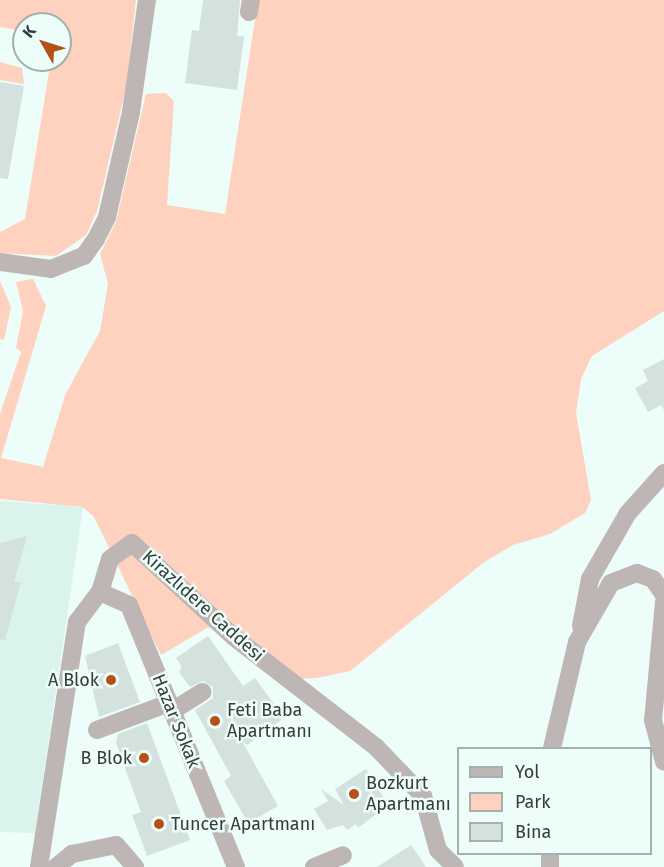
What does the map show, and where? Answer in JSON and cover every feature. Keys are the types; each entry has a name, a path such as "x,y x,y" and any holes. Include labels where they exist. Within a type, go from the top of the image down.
{"street":[{"path":"0,262 51,269 84,256 96,239 107,217 131,112 147,0"},
{"path":"552,747 590,579 628,513 664,473"},
{"name":"Kirazlıdere Caddesi","path":"39,867 77,622 100,592 110,559 132,543 235,638 376,747 423,796 438,850 455,867"},
{"path":"577,642 611,583 637,573 653,579 664,595"},
{"name":"Hazar Sokak","path":"100,592 129,605 236,867"},
{"path":"664,602 653,720 664,761"},
{"path":"97,730 171,707 203,692"},
{"path":"56,867 72,854 116,845 135,867"},
{"path":"314,867 343,855"}],"shaded area":[{"path":"0,501 83,507 35,833 0,832"}],"green space":[{"path":"0,0 136,0 126,88 97,211 86,235 56,256 0,253 0,232 25,219 49,72 72,72 72,12 12,12 12,29 0,27"},
{"path":"258,0 664,0 664,311 592,356 581,379 576,413 591,500 585,513 550,534 513,545 483,563 350,671 317,678 297,679 224,618 161,655 94,517 83,507 0,499 0,414 21,352 16,348 23,311 16,282 33,279 46,306 1,458 43,467 66,393 100,331 108,284 100,254 116,222 146,94 166,93 174,101 167,205 225,214"},
{"path":"0,62 12,65 12,72 22,72 24,84 0,80"},
{"path":"0,281 11,307 4,340 0,339"}],"building":[{"path":"203,0 240,0 237,36 244,36 237,90 185,83 192,30 199,31"},
{"path":"0,82 24,86 8,179 0,178"},
{"path":"664,359 664,410 661,405 648,412 635,388 648,381 643,370"},
{"path":"27,536 14,582 21,582 5,640 0,639 0,543"},
{"path":"208,636 243,686 255,678 284,718 247,745 242,741 278,806 248,823 224,781 231,776 195,710 213,698 213,687 203,681 190,687 179,672 182,667 176,658"},
{"name":"A Blok","path":"118,643 140,702 99,717 85,656"},
{"path":"147,723 190,840 147,856 132,815 141,812 116,743 118,734"},
{"name":"Bozkurt Apartmanı","path":"366,769 388,805 358,828 356,824 347,830 343,825 327,830 314,809 328,801 321,789 344,805 335,789"},
{"path":"411,845 426,867 377,867"}],"place":[{"name":"A Blok","path":"111,680"},
{"name":"Feti Baba Apartmanı","path":"215,721"},
{"name":"B Blok","path":"144,758"},
{"name":"Bozkurt Apartmanı","path":"354,794"},
{"name":"Tuncer Apartmanı","path":"159,824"}]}
